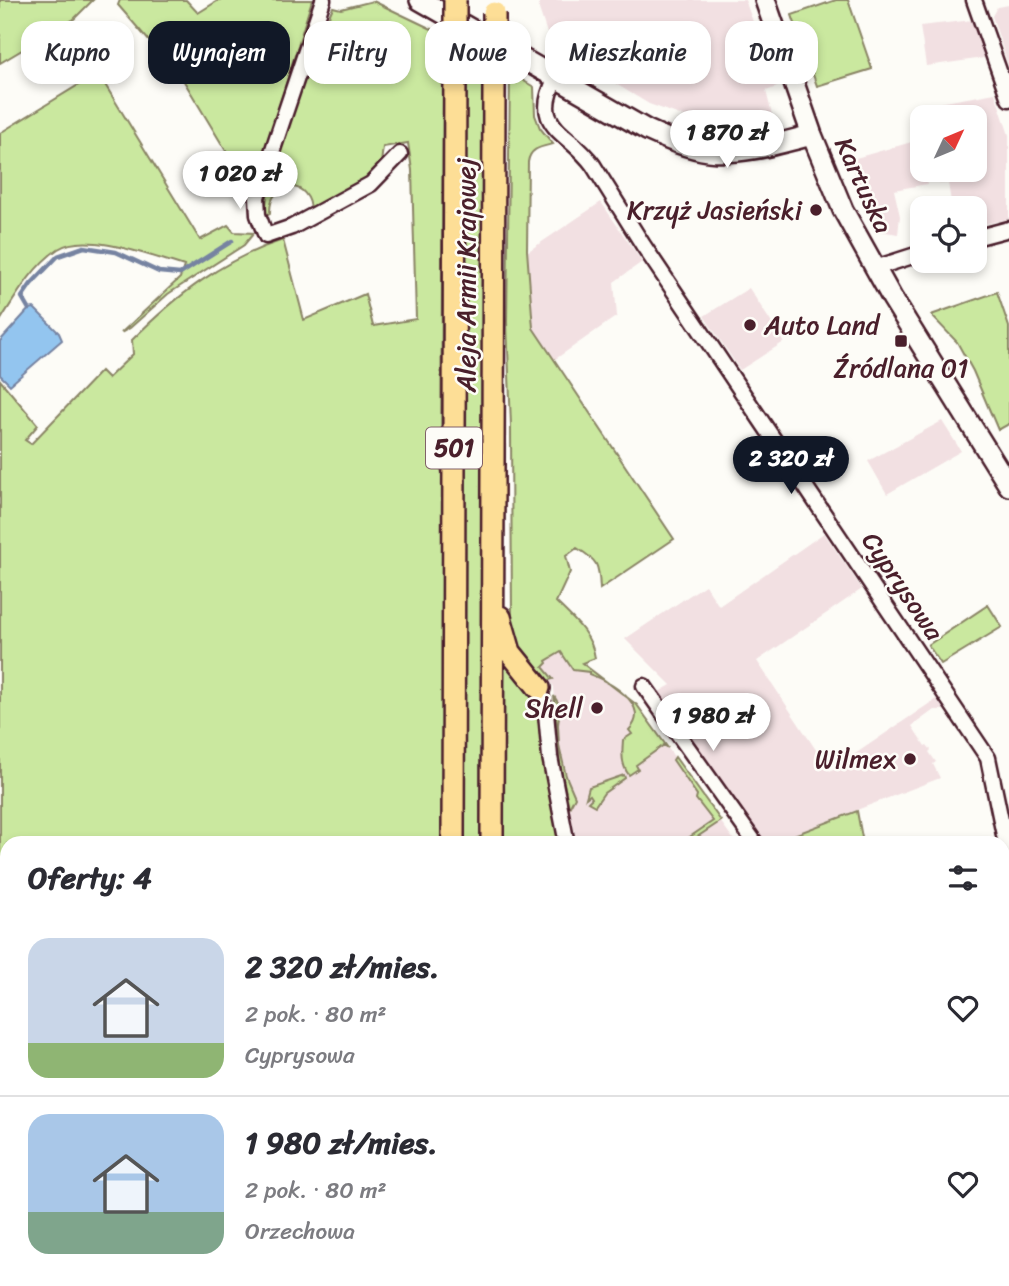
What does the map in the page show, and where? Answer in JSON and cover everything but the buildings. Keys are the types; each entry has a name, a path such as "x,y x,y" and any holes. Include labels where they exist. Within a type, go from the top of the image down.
{"main road":[{"name":"Aleja Armii Krajowej","path":"453,836 455,0"},
{"name":"Aleja Armii Krajowej","path":"492,836 494,7"},
{"path":"493,578 508,647 539,688"}],"street":[{"path":"323,0 257,198 258,215 266,236 292,227 371,184 400,154"},
{"path":"420,0 545,72"},
{"name":"Kartuska","path":"765,0 812,135 844,210 875,268 1009,486"},
{"path":"974,0 1009,99"},
{"name":"Cyprysowa","path":"553,84 546,104 552,124 585,154 593,165 636,235 988,758 1004,836"},
{"path":"566,84 647,130 681,145 712,151 753,148 812,135"},
{"path":"987,235 1009,229"},
{"path":"875,268 910,257"},
{"path":"644,686 750,836"},
{"path":"539,688 565,836"}],"shaded area":[{"path":"539,0 745,0 753,21 725,21 725,84 776,84 777,87 766,91 773,119 733,134 649,104 616,84 711,84 711,21 545,21 545,27"},
{"path":"1009,5 1009,68 992,16 997,7"},
{"path":"973,20 984,58 926,66 920,26"},
{"path":"995,93 1009,135 1009,219 987,224 987,196 950,196 948,183 940,182 987,182 987,105 934,104"},
{"path":"910,142 910,182 927,184 894,190 900,216 898,234 879,231 849,160"},
{"path":"601,202 642,262 614,282 617,316 554,360 533,328 527,252"},
{"path":"749,288 784,342 740,370 704,316"},
{"path":"942,421 961,451 887,494 868,461"},
{"name":"Wilmex","path":"824,533 862,589 757,661 830,771 936,699 944,710 934,710 912,726 925,746 931,750 929,752 936,762 933,764 940,778 789,836 758,836 657,693 671,685 625,639 705,585 719,606"},
{"path":"558,644 637,705 731,836 575,836 560,764 554,687 536,663"}],"green space":[{"path":"0,0 93,0 71,21 21,21 21,51 0,63"},
{"path":"120,0 186,0 198,13 219,0 312,0 290,71 290,21 148,21 148,40 118,5"},
{"path":"836,0 848,0 872,69 817,86 818,21 794,21 792,15"},
{"path":"373,1 425,26 425,84 443,84 443,836 0,836 0,380 38,425 25,440 31,444 101,371 108,378 133,354 132,340 183,294 240,257 283,240 304,320 365,294 373,326 416,319 412,170 408,143 383,147 381,163 367,179 311,213 305,193 290,187 276,193 270,213 266,215 269,184 304,79 304,84 411,84 411,21 327,21 333,7 341,9"},
{"path":"80,84 105,84 200,240 228,225 234,232 254,233 244,245 168,294 121,333 180,278 184,266 120,247 85,242 70,244 58,249 40,264 0,321 0,133"},
{"path":"186,84 286,84 263,158 241,176"},
{"path":"464,84 485,84 484,836 462,836"},
{"path":"510,84 529,84 534,87 535,115 540,128 553,144 534,151 528,162 527,250 533,328 674,539 600,589 598,568 589,556 577,548 566,556 570,572 556,602 590,641 595,658 582,663 609,683 589,672 573,670 561,652 546,661 543,667 553,679 546,681 519,654 512,624 511,426 507,322"},
{"path":"997,292 1009,327 1009,424 998,430 973,371 957,342 931,315"},
{"path":"988,605 1002,627 941,664 928,645"},
{"path":"505,663 523,679 536,700 543,759 559,836 503,836"},
{"path":"554,696 560,706 559,745 566,776 575,797 569,808 560,764"},
{"path":"627,697 637,705 668,748 664,745 636,765 638,769 629,775 623,763 623,740 632,734 629,730 635,721 636,712"},
{"path":"675,757 721,821 698,836 691,836 713,821 696,799 697,795 673,760"},
{"path":"624,775 625,778 604,793 595,806 588,802 592,798 590,795 586,798 589,787"},
{"path":"857,811 862,836 791,836"}],"water":[{"path":"34,308 59,333 62,340 10,385 0,375 0,341 29,309"}],"waterway":[{"path":"29,309 22,297 31,284 58,256 84,247 116,252 159,272 180,274 232,241"}],"place":[{"name":"Krzyż Jasieński","path":"816,210"},
{"name":"Auto Land","path":"750,325"},
{"name":"Źródlana 01","path":"901,341"},
{"name":"Shell","path":"597,708"},
{"name":"Wilmex","path":"910,759"}]}
